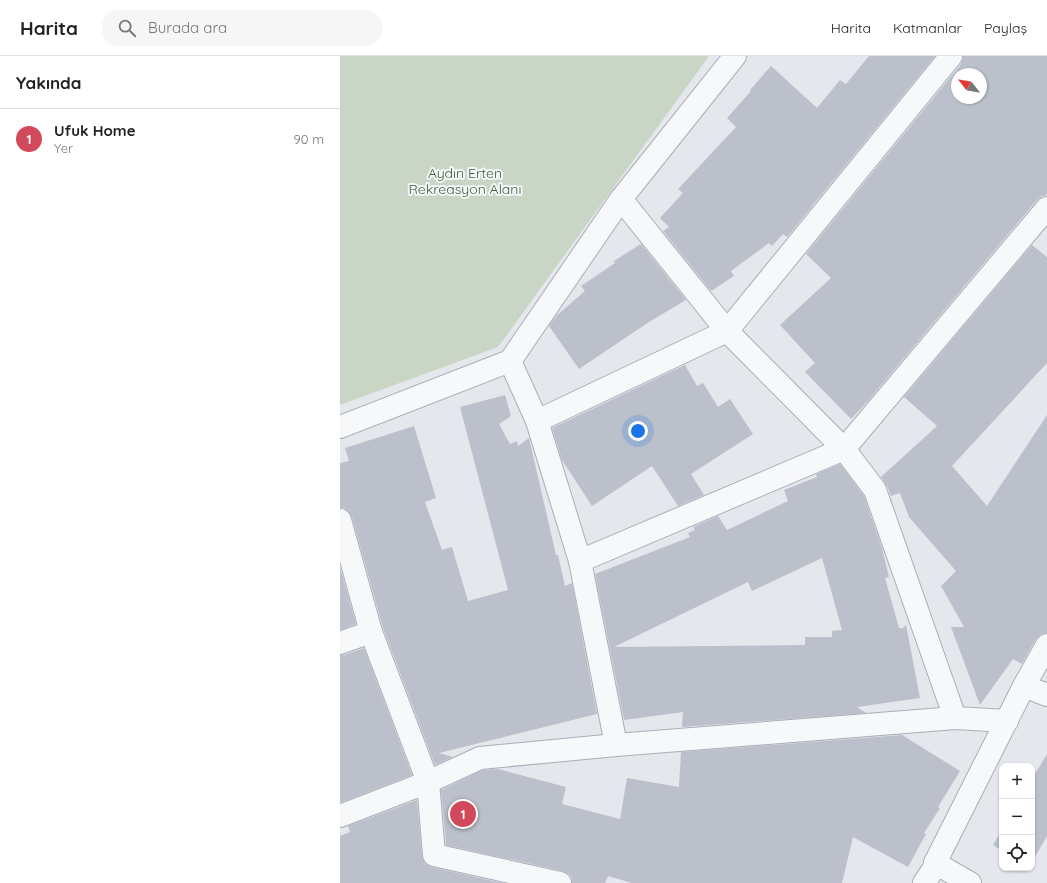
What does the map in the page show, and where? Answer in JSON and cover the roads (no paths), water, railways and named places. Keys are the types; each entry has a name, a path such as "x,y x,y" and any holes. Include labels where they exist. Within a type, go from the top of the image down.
{"street":[{"path":"340,428 510,361 621,199 735,56"},
{"path":"537,420 727,331 951,56"},
{"path":"621,199 727,331 844,449 875,490 955,718"},
{"path":"580,561 844,449 1047,208"},
{"path":"510,361 537,420 580,561 616,745"},
{"path":"340,520 372,632 428,782 434,855 560,883"},
{"path":"340,644 372,632"},
{"path":"924,883 934,868 935,862 1024,686 1047,645"},
{"path":"1024,686 1047,695"},
{"path":"340,816 428,782 480,758 616,745 955,718 1007,721"},
{"path":"935,862 970,883"}],"place":[{"name":"Ufuk Home","path":"463,814"}],"park label":[{"name":"Aydın Erten Rekreasyon Alanı","path":"465,182"}]}
